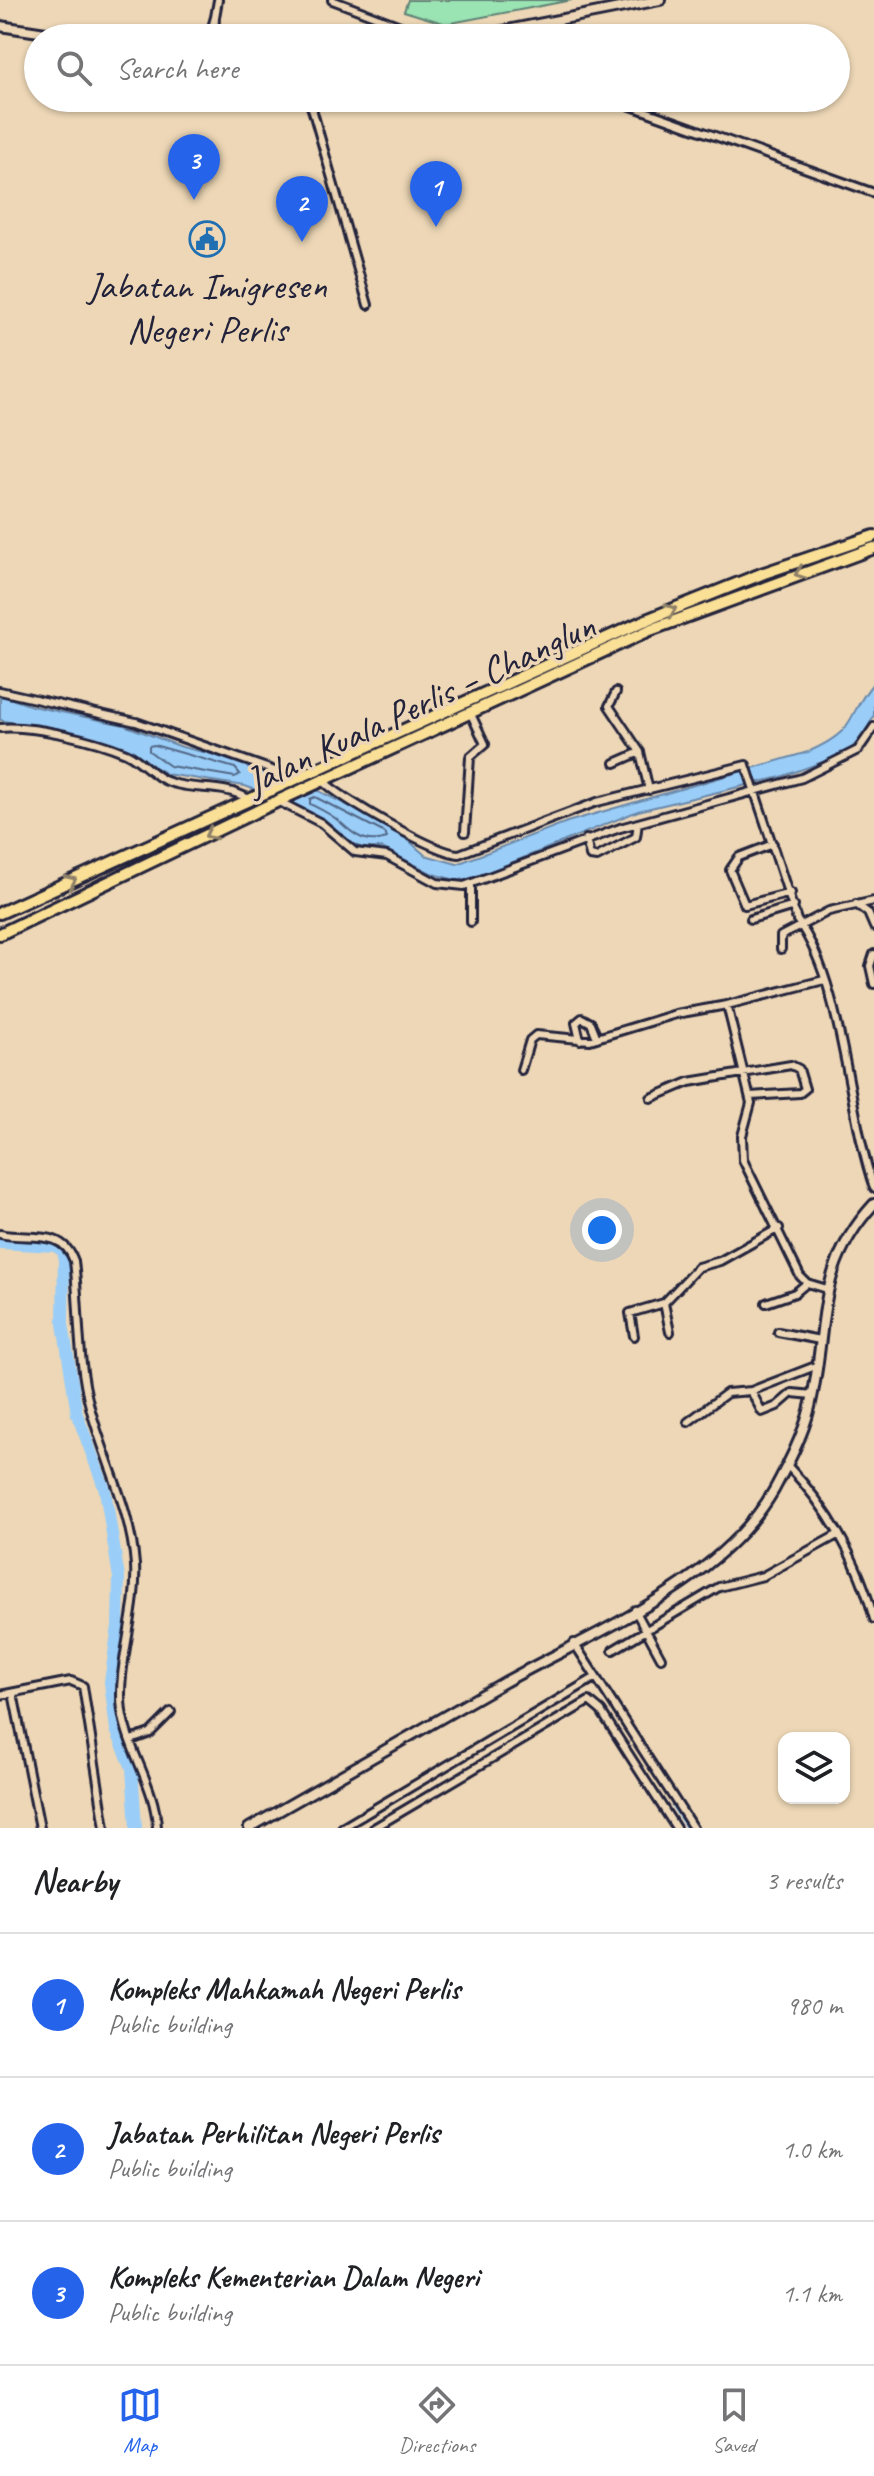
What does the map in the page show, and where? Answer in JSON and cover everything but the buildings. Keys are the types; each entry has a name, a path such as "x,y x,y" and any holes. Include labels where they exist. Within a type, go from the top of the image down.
{"highway":[{"name":"Jalan Kuala Perlis – Changlun","path":"0,913 644,621 764,573 874,536"},
{"name":"Jalan Kuala Perlis – Changlun","path":"0,934 319,782 698,610 874,548"}],"main road":[{"path":"538,24 660,0"},
{"path":"0,26 24,30"},
{"path":"249,1828 635,1610 725,1551 765,1505 806,1422 818,1365 827,1289 849,1236 874,1204"}],"street":[{"path":"214,24 218,0"},
{"path":"332,0 395,24"},
{"path":"313,112 368,305"},
{"path":"648,112 874,193"},
{"path":"0,691 136,722 295,778"},
{"path":"616,692 609,702 611,712 640,752 649,790"},
{"path":"465,832 470,757 485,744 470,712"},
{"path":"279,801 321,823 355,852 398,860 437,883 471,884 586,839 802,778 858,750 874,727"},
{"path":"0,728 50,733 116,750 134,758 165,781 186,786 221,787 250,799"},
{"path":"615,763 640,752"},
{"path":"319,782 439,850 459,854 581,807 746,766 794,906 801,925 807,931 824,980 874,1188"},
{"path":"586,839 590,856 597,857 636,837 638,823"},
{"path":"773,844 734,860 730,870 745,905 791,893"},
{"path":"471,884 471,922"},
{"path":"781,949 781,936 801,925 829,911 874,901"},
{"path":"856,904 868,913 874,927"},
{"path":"751,919 794,906"},
{"path":"874,954 870,966 874,984"},
{"path":"521,1070 530,1040 536,1035 580,1040 597,1038 676,1014 727,1005 824,980"},
{"path":"727,1005 750,1096 751,1111 742,1136 743,1160 800,1276 807,1283 827,1289"},
{"path":"580,1040 576,1023 582,1018 591,1023 597,1038"},
{"path":"651,1098 689,1082 791,1065 799,1069 805,1089 800,1093 750,1096"},
{"path":"634,1336 630,1313 664,1303 698,1267 720,1261 779,1228"},
{"path":"0,1234 60,1241 69,1247 74,1261 80,1353 89,1403 120,1494 135,1565 129,1649 121,1695 131,1740 155,1809 157,1828"},
{"path":"766,1303 795,1293 807,1283"},
{"path":"664,1303 670,1332"},
{"path":"778,1332 820,1340"},
{"path":"688,1422 724,1394 751,1391 818,1365"},
{"path":"751,1391 762,1412 777,1406 792,1393 813,1395"},
{"path":"787,1465 823,1506 839,1534 862,1578 874,1619"},
{"path":"613,1650 719,1587 763,1576 839,1534"},
{"path":"635,1610 661,1658"},
{"path":"574,1643 693,1828"},
{"path":"342,1828 594,1676"},
{"path":"0,1695 71,1681 83,1686 105,1828"},
{"path":"13,1693 40,1828"},
{"path":"374,1828 589,1701 601,1711 676,1828"},
{"path":"131,1740 150,1733 171,1712"}],"green space":[{"path":"408,0 572,0 446,24 404,11"}],"water":[{"path":"874,682 874,715 864,735 847,753 781,777 638,811 474,878 456,880 433,874 382,848 363,848 346,842 333,826 302,808 245,786 166,774 125,747 0,720 0,695 32,706 124,725 182,747 237,760 299,781 397,830 425,855 457,864 567,822 808,752 825,744 844,729"}],"waterway":[{"path":"0,1243 55,1246 64,1252 63,1324 77,1414 105,1490 119,1578 118,1626 110,1682 116,1730 132,1768 136,1828"},
{"path":"675,1806 689,1828"}],"place":[{"name":"Kompleks Kementerian Dalam Negeri","path":"194,200"},
{"name":"Kompleks Mahkamah Negeri Perlis","path":"436,227"},
{"name":"Jabatan Imigresen Negeri Perlis","path":"207,239"},
{"name":"Jabatan Perhilitan Negeri Perlis","path":"302,242"}]}
